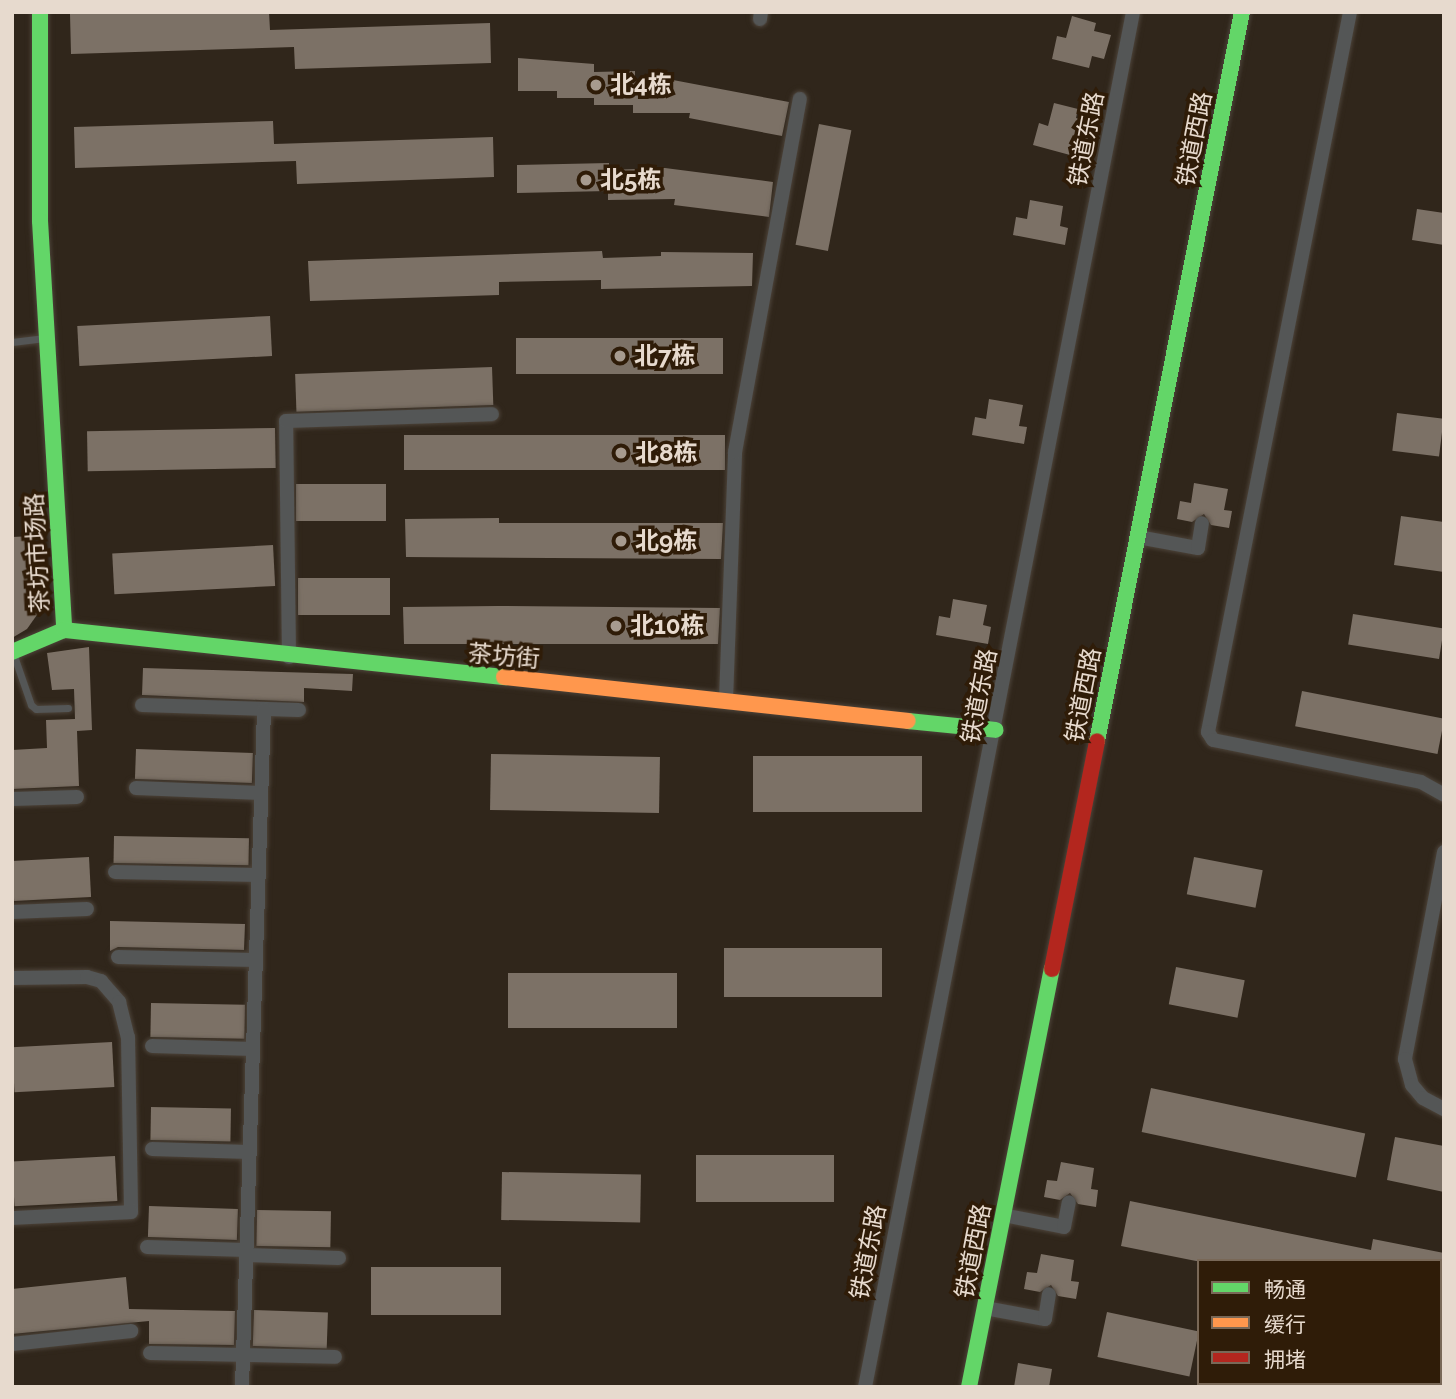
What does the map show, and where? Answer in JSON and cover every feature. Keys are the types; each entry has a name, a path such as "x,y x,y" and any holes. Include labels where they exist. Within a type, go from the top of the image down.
{"street":[{"name":"茶坊市场路","path":"40,12 40,221 64,630"},
{"name":"铁道东路","path":"865,1387 996,730 1133,12"},
{"name":"铁道西路","path":"969,1387 1242,12"},
{"path":"1350,12 1208,732 1213,740 1422,782 1444,794"},
{"path":"726,700 735,452 800,99"},
{"path":"289,657 286,421 492,414"},
{"path":"1138,537 1198,548 1202,523"},
{"name":"茶坊街","path":"64,630 289,657 726,700 996,730"},
{"path":"12,652 64,630"},
{"path":"142,705 299,710"},
{"path":"242,1387 264,709"},
{"path":"136,788 261,793"},
{"path":"12,799 78,797"},
{"path":"1444,852 1405,1059 1412,1085 1423,1098 1444,1109"},
{"path":"115,872 258,875"},
{"path":"12,912 87,909"},
{"path":"118,957 256,960"},
{"path":"12,978 87,977 102,981 119,1002 128,1037 131,1212 12,1218"},
{"path":"152,1046 253,1049"},
{"path":"152,1149 249,1152"},
{"path":"1003,1215 1065,1227 1069,1202"},
{"path":"148,1247 339,1258"},
{"path":"985,1308 1045,1319 1049,1294"},
{"path":"12,1344 131,1331"},
{"path":"150,1353 335,1357"}],"lane":[{"path":"12,342 47,338"},
{"path":"12,652 31,705 36,709 68,708"}],"building":[{"path":"269,12 270,30 490,23 491,63 295,69 294,47 71,54 70,14"},
{"path":"1072,16 1096,23 1094,31 1111,35 1104,59 1092,56 1089,68 1052,59 1057,36 1066,38"},
{"path":"518,58 594,64 594,72 635,71 635,80 673,80 789,102 782,136 689,118 690,113 633,113 633,105 594,105 594,98 557,98 557,91 518,91"},
{"path":"1054,103 1078,109 1076,118 1092,121 1086,146 1074,143 1070,155 1033,145 1039,123 1048,126"},
{"path":"273,121 274,144 493,137 494,177 297,184 296,161 75,168 74,127"},
{"path":"819,124 851,130 828,251 796,245"},
{"path":"609,163 609,170 665,168 773,182 769,217 674,205 675,199 608,200 608,191 517,193 517,165"},
{"path":"1030,200 1063,206 1060,226 1068,228 1065,245 1013,235 1016,217 1027,219"},
{"path":"1417,209 1444,213 1444,245 1412,240"},
{"path":"602,251 603,258 661,256 661,252 753,253 752,286 601,289 601,280 499,282 499,295 310,301 308,261"},
{"path":"270,316 272,356 79,366 77,326"},
{"name":"北7栋","path":"516,338 723,338 723,374 516,374"},
{"path":"492,367 493,405 296,412 295,374"},
{"path":"989,399 1023,405 1019,426 1027,427 1024,444 972,435 975,417 986,419"},
{"path":"1397,413 1444,419 1439,456 1392,451"},
{"path":"275,428 276,468 88,471 87,431"},
{"name":"北8栋","path":"404,435 725,435 725,470 404,470"},
{"path":"1194,483 1228,489 1224,510 1232,511 1229,528 1211,525 1204,514 1192,522 1177,519 1180,501 1191,503"},
{"path":"296,484 386,484 386,521 296,521"},
{"path":"1401,516 1444,522 1444,572 1394,565"},
{"name":"北9栋","path":"499,518 499,523 723,523 721,559 406,557 405,519"},
{"path":"33,536 39,612 27,629 12,638 12,537"},
{"path":"273,545 275,586 114,594 112,553"},
{"path":"298,578 390,578 390,615 298,615"},
{"path":"953,599 987,605 983,625 991,627 988,644 936,635 939,616 950,618"},
{"name":"北10栋","path":"403,607 720,608 718,644 404,644"},
{"path":"1353,614 1444,628 1439,659 1348,645"},
{"path":"89,647 92,730 77,731 79,786 12,789 12,750 47,748 46,720 75,719 74,689 52,690 47,653"},
{"path":"143,668 353,674 352,691 304,688 304,702 142,695"},
{"path":"1302,691 1444,719 1437,754 1295,726"},
{"path":"136,749 253,753 252,783 135,779"},
{"path":"491,754 660,757 659,813 490,810"},
{"path":"753,756 922,756 922,812 753,812"},
{"path":"114,836 249,838 249,865 114,863"},
{"path":"89,857 91,897 14,901 12,861"},
{"path":"1194,857 1263,870 1255,908 1187,894"},
{"path":"110,921 245,924 244,950 118,947 110,951"},
{"path":"724,948 882,948 882,997 724,997"},
{"path":"1176,967 1245,980 1237,1018 1169,1004"},
{"path":"508,973 677,973 677,1028 508,1028"},
{"path":"151,1003 245,1005 244,1039 150,1037"},
{"path":"112,1042 114,1087 14,1092 12,1047"},
{"path":"1151,1088 1365,1134 1356,1178 1142,1132"},
{"path":"151,1107 231,1108 230,1141 150,1140"},
{"path":"1395,1137 1444,1146 1444,1192 1387,1180"},
{"path":"696,1155 834,1155 834,1202 696,1202"},
{"path":"115,1156 117,1201 14,1206 12,1161"},
{"path":"1061,1162 1094,1168 1091,1189 1098,1190 1096,1207 1078,1204 1070,1193 1060,1200 1044,1197 1047,1180 1057,1181"},
{"path":"502,1172 641,1174 640,1222 501,1220"},
{"path":"1130,1201 1371,1250 1373,1239 1444,1253 1444,1261 1196,1261 1121,1246"},
{"path":"149,1206 238,1209 237,1240 148,1237"},
{"path":"257,1210 331,1211 330,1247 256,1246"},
{"path":"1041,1254 1074,1260 1071,1281 1079,1282 1076,1299 1058,1296 1051,1285 1040,1292 1024,1289 1027,1272 1037,1273"},
{"path":"371,1267 501,1267 501,1315 371,1315"},
{"path":"126,1277 129,1309 235,1311 234,1345 149,1344 149,1321 12,1334 12,1289"},
{"path":"254,1310 328,1313 327,1349 253,1346"},
{"path":"1107,1312 1197,1331 1189,1377 1097,1357"},
{"path":"1018,1363 1052,1369 1049,1387 1014,1387"}],"traffic: fast":[{"path":"40,12 40,221 64,630"},
{"path":"1097,741 1242,12"},
{"path":"12,652 64,630 504,677"},
{"path":"908,721 996,730"},
{"path":"969,1387 1052,969"}],"traffic: slow":[{"path":"504,677 908,721"}],"traffic: jam":[{"path":"1052,969 1097,741"}],"place":[{"name":"北4栋","path":"596,85"},
{"name":"北5栋","path":"586,180"},
{"name":"北7栋","path":"620,356"},
{"name":"北8栋","path":"621,453"},
{"name":"北9栋","path":"621,541"},
{"name":"北10栋","path":"616,626"}]}
